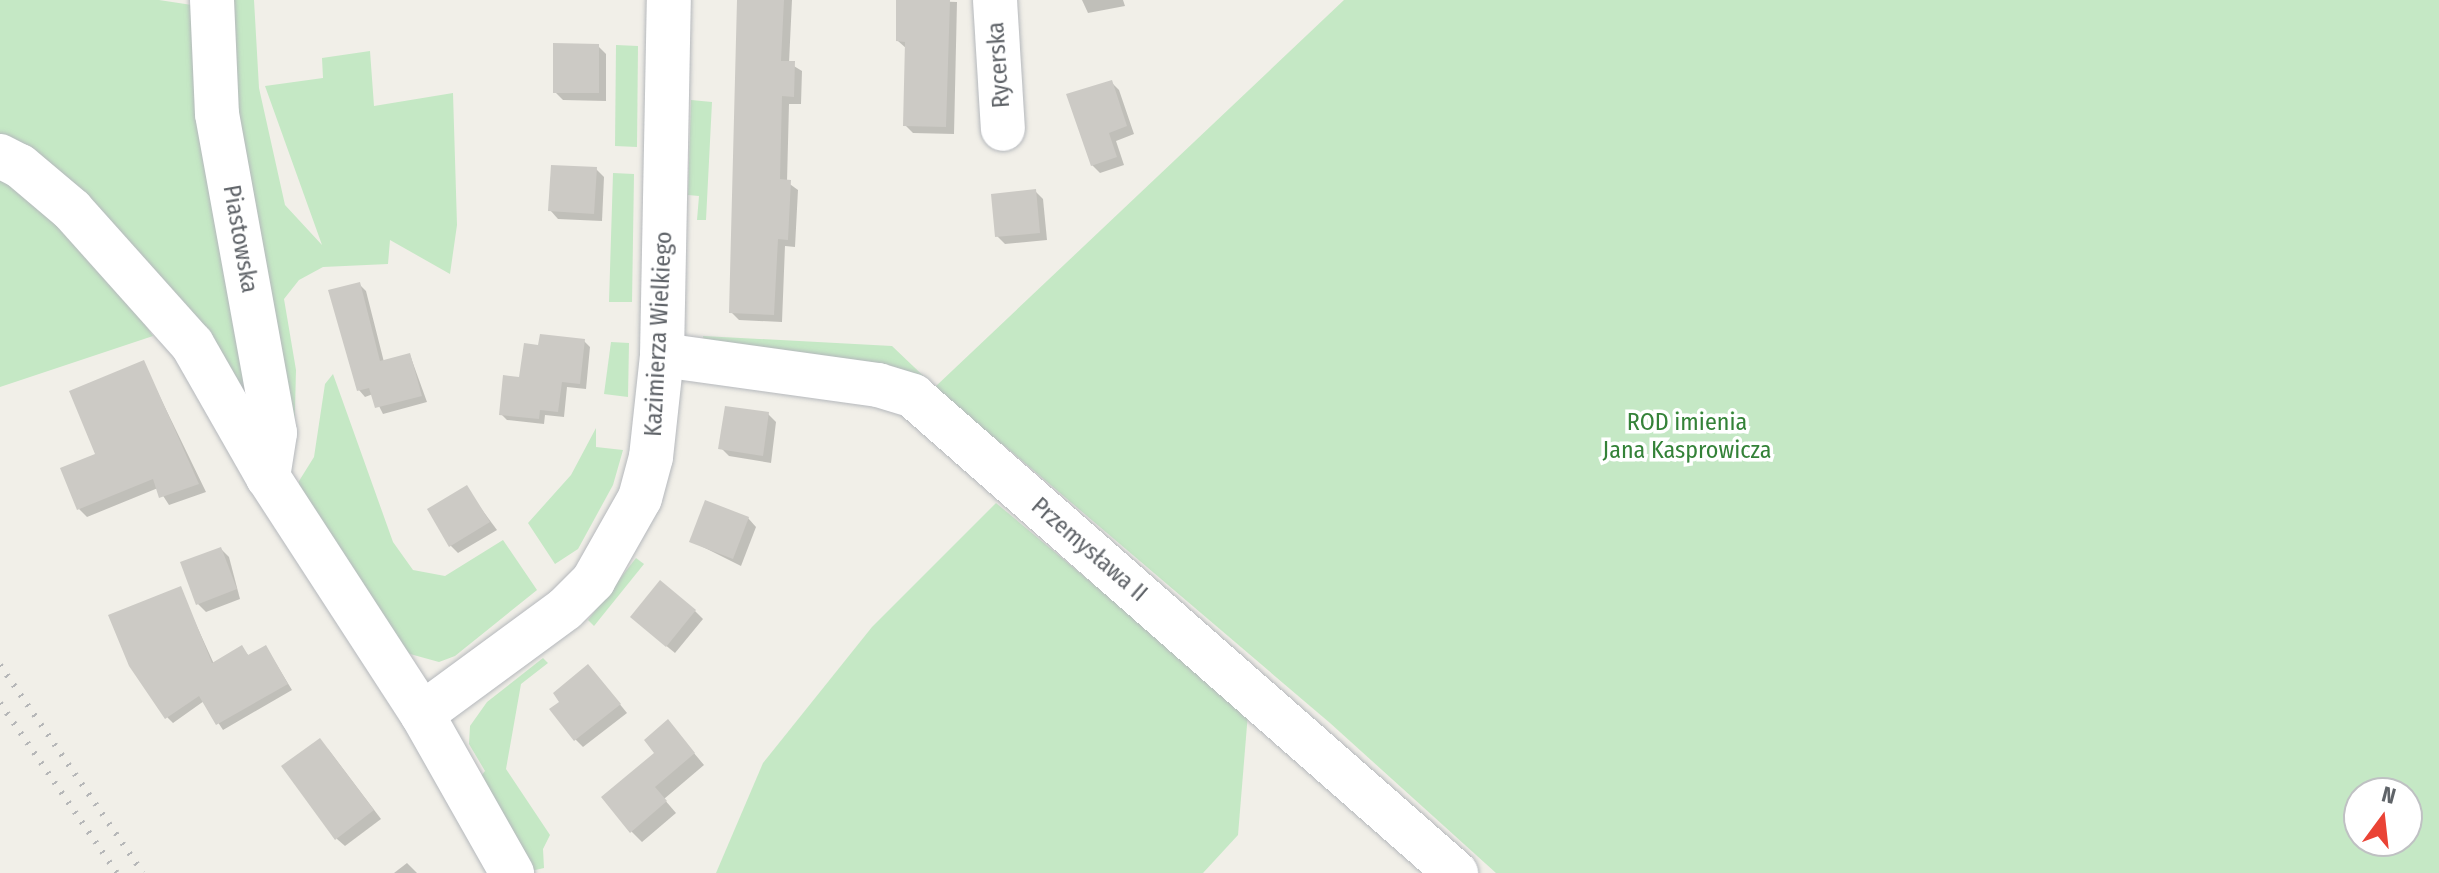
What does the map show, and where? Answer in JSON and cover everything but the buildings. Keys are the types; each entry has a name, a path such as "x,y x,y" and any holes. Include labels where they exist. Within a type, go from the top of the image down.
{"street":[{"name":"Piastowska","path":"212,0 217,114 275,433 268,477"},
{"name":"Kazimierza Wielkiego","path":"422,714 565,609 605,563 640,498 651,457 662,355 669,0"},
{"name":"Rycerska","path":"995,0 1003,129"},
{"path":"0,156 20,166 72,210 149,291 192,344 268,477 422,714 512,873"},
{"name":"Przemysława II","path":"662,355 878,385 913,396 1456,873"}],"green space":[{"path":"0,0 159,0 205,7 267,450 0,141"},
{"path":"220,0 254,0 259,88 285,205 322,245 265,86 323,78 322,58 370,51 374,106 453,93 457,225 450,274 390,240 388,264 323,267 299,280 284,299 296,370 294,447"},
{"name":"ROD imienia Jana Kasprowicza","path":"1344,0 2439,0 2439,873 1496,873 1330,723 1006,447 933,395 704,345 703,336 892,346 935,387"},
{"path":"616,45 638,46 637,147 615,146"},
{"path":"691,100 712,102 706,220 697,220 699,196 688,195"},
{"path":"613,173 634,174 632,302 609,302"},
{"path":"0,176 92,249 153,336 0,387"},
{"path":"611,342 629,343 628,397 604,394"},
{"path":"333,374 393,542 413,570 445,576 503,540 537,590 455,656 439,662 410,654 383,626 300,496 299,481 314,457 325,384"},
{"path":"596,428 596,447 623,450 613,485 578,549 555,564 528,523 571,475"},
{"path":"996,503 1248,713 1238,835 1203,873 716,873 763,763 872,627"},
{"path":"636,558 644,564 594,626 588,620"},
{"path":"543,658 548,663 521,684 506,769 550,835 543,849 544,868 522,873 478,780 485,771 469,744 470,726 487,702"}],"railway":[{"path":"0,665 143,873"},
{"path":"0,703 117,873"}]}
